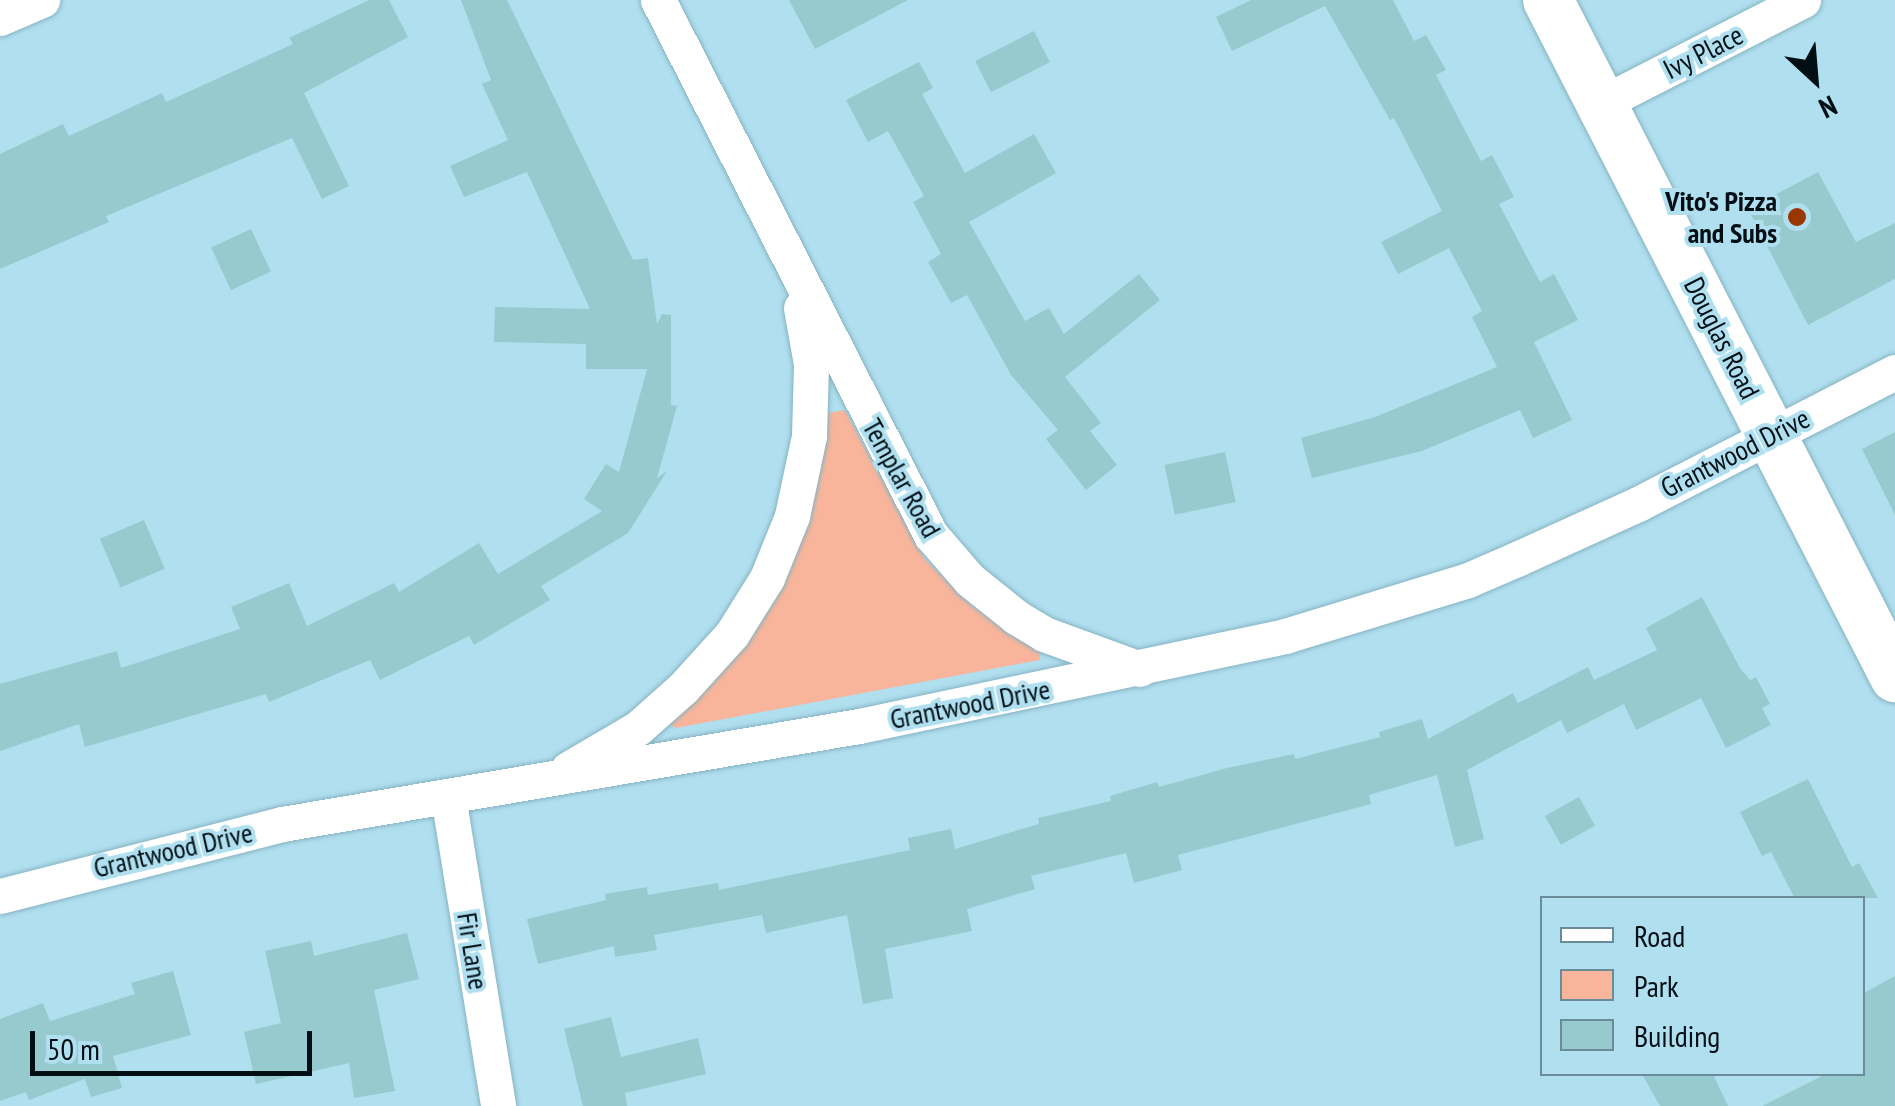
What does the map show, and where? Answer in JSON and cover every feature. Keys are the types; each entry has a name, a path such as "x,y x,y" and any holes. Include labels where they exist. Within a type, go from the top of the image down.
{"street":[{"path":"0,18 42,0"},
{"name":"Templar Road","path":"658,0 782,250 923,520 951,561 992,598 1044,634 1140,669"},
{"name":"Douglas Road","path":"1548,0 1895,676"},
{"name":"Ivy Place","path":"1602,104 1803,0"},
{"name":"Templar Road","path":"545,781 638,728 661,708 732,634 767,578 792,516 809,436 811,400 806,328 782,250"},
{"name":"Grantwood Drive","path":"0,896 282,824 859,726 1285,636 1468,580 1638,504 1895,372"},
{"name":"Fir Lane","path":"448,796 498,1106"}],"green space":[{"path":"845,410 924,558 972,606 1039,645 1040,660 676,728 666,722 722,665 828,413"}],"building":[{"path":"369,0 389,0 408,37 304,93 349,186 322,199 292,138 106,216 109,222 0,269 0,154 63,124 69,136 162,93 166,102 293,44 289,38"},
{"path":"461,0 507,0 633,260 648,258 657,324 662,314 671,315 671,405 677,406 657,478 667,471 628,533 541,586 550,600 474,645 469,636 380,680 370,660 269,702 266,694 85,747 79,724 0,751 0,684 117,651 121,668 240,629 231,607 289,583 307,626 394,583 399,592 479,543 498,574 602,511 584,499 606,464 619,472 647,369 586,369 586,344 494,342 495,307 590,309 527,172 464,197 450,166 508,140 482,84 491,80"},
{"path":"789,0 908,0 815,49"},
{"path":"1251,0 1393,0 1414,41 1426,35 1446,70 1436,75 1481,161 1492,155 1514,197 1499,204 1540,282 1554,274 1578,320 1534,342 1572,420 1533,438 1520,410 1422,451 1312,478 1301,438 1375,417 1497,367 1472,317 1482,311 1449,248 1398,274 1381,242 1442,211 1394,118 1390,120 1325,6 1232,51 1216,17"},
{"path":"1034,31 1050,62 991,92 975,61"},
{"path":"919,62 933,88 922,94 965,173 1034,134 1056,173 969,222 1025,321 1049,308 1064,334 1139,274 1160,300 1065,377 1101,423 1090,431 1117,465 1086,490 1046,439 1058,430 1011,375 967,295 951,303 928,262 941,254 913,202 924,196 888,131 868,142 846,100"},
{"path":"1818,172 1856,242 1895,223 1895,279 1808,325 1748,209"},
{"path":"251,229 271,272 231,290 211,248"},
{"path":"1895,432 1895,515 1862,449"},
{"path":"1225,452 1236,502 1175,515 1164,465"},
{"path":"144,520 165,569 121,588 100,539"},
{"path":"1702,597 1740,668 1750,680 1756,677 1770,704 1762,708 1771,725 1726,748 1701,698 1636,730 1624,704 1567,733 1561,720 1467,770 1484,839 1455,847 1437,775 1369,795 1371,804 1178,855 1182,870 1134,883 1126,853 1031,876 1035,889 967,909 972,931 885,949 893,998 863,1004 847,915 766,933 762,915 654,935 657,950 615,957 614,946 538,964 527,919 606,900 605,894 647,887 648,895 718,883 719,890 910,850 908,838 951,829 955,849 1039,824 1038,818 1111,801 1110,796 1157,782 1159,787 1294,754 1295,759 1380,737 1379,732 1422,719 1428,739 1513,693 1518,703 1588,667 1594,680 1657,650 1646,628"},
{"path":"1808,779 1852,867 1859,863 1878,898 1793,896 1771,852 1762,856 1740,812"},
{"path":"1579,797 1595,826 1561,845 1545,816"},
{"path":"407,933 419,979 374,990 395,1091 354,1098 349,1063 256,1084 244,1032 281,1023 265,951 311,941 314,956"},
{"path":"173,971 191,1035 113,1056 122,1088 91,1097 85,1079 29,1100 26,1092 0,1101 0,1019 43,1003 50,1021 135,994 131,983"},
{"path":"1895,976 1895,1106 1762,1106 1822,1076 1865,1076 1865,992"},
{"path":"611,1017 621,1057 698,1038 706,1074 625,1093 627,1106 583,1106 564,1029"},
{"path":"1643,1076 1714,1076 1728,1106 1660,1106"}],"place":[{"name":"Vito's Pizza and Subs","path":"1797,217"}]}
